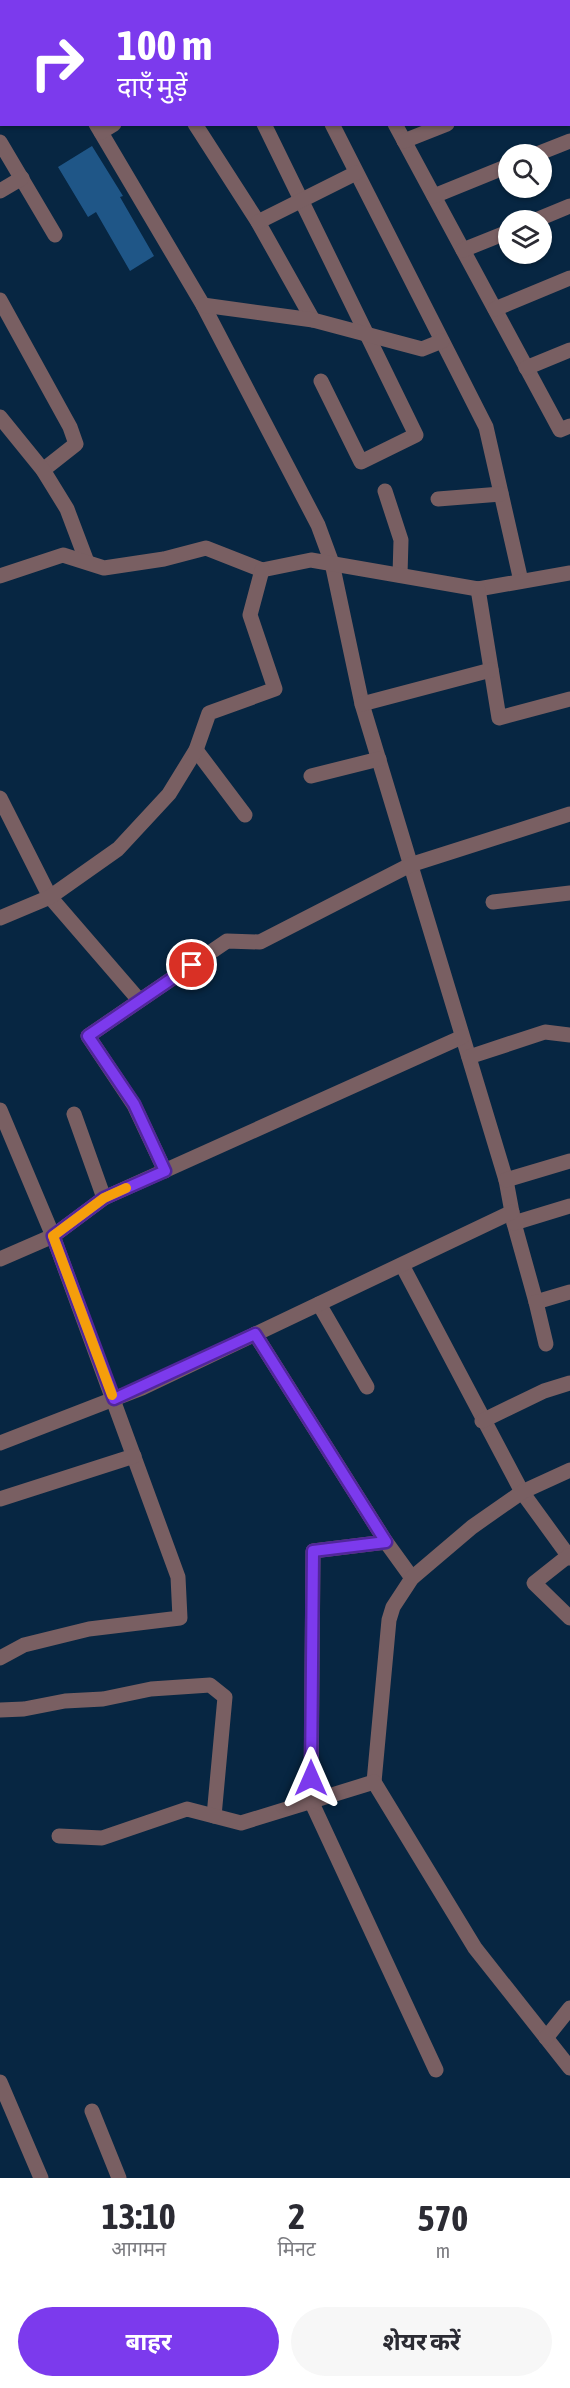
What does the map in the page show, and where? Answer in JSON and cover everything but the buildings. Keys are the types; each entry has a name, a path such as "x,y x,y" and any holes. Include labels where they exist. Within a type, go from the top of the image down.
{"street":[{"path":"196,126 258,222 313,320"},
{"path":"265,126 416,435 361,462 321,381"},
{"path":"333,126 486,427 521,581"},
{"path":"396,126 560,430 570,426"},
{"path":"404,141 442,126"},
{"path":"104,127 203,305 318,525 332,563 362,704 506,1180 513,1218 546,1344"},
{"path":"552,148 570,141"},
{"path":"0,142 55,235"},
{"path":"434,196 498,170"},
{"path":"258,222 356,173"},
{"path":"0,191 22,178"},
{"path":"552,213 570,206"},
{"path":"463,250 498,236"},
{"path":"495,309 570,278"},
{"path":"0,300 70,427 76,444 43,470"},
{"path":"203,305 313,320 422,349 442,341"},
{"path":"526,368 570,350"},
{"path":"0,417 43,470 67,509 87,562"},
{"path":"385,491 401,540 400,575"},
{"path":"438,499 501,494"},
{"path":"0,576 63,555 104,568 164,559 206,548 262,570 311,560 478,589 570,573"},
{"path":"0,918 50,897 118,849 169,794 196,750 209,713 274,689 250,615 262,570"},
{"path":"478,589 499,717 570,699"},
{"path":"362,704 491,670"},
{"path":"196,750 245,815"},
{"path":"311,776 379,759"},
{"path":"0,798 50,897 139,1000"},
{"path":"165,1171 134,1104 88,1036 227,941 260,942 410,865 570,814"},
{"path":"493,902 570,893"},
{"path":"469,1057 545,1032 570,1035"},
{"path":"0,1259 53,1236 104,1198 462,1037"},
{"path":"0,1110 53,1236 178,1577 180,1618 89,1629 24,1645 0,1658"},
{"path":"74,1114 104,1198"},
{"path":"506,1180 570,1161"},
{"path":"0,1443 114,1399 402,1265 513,1218 570,1206"},
{"path":"402,1265 522,1492 569,1557 534,1583 570,1618"},
{"path":"536,1302 570,1292"},
{"path":"319,1304 368,1387"},
{"path":"255,1334 386,1542 412,1578"},
{"path":"483,1421 544,1391 570,1383"},
{"path":"0,1499 134,1456"},
{"path":"570,1470 522,1492 472,1527 412,1578 393,1607 389,1620 374,1782 475,1948 570,2068"},
{"path":"386,1542 313,1551 311,1801 436,2070"},
{"path":"0,1710 24,1709 65,1701 103,1700 151,1689 210,1685 225,1697 214,1816"},
{"path":"59,1836 102,1838 187,1809 241,1823 374,1782"},
{"path":"546,2038 570,2008"},
{"path":"0,2082 41,2178"},
{"path":"92,2111 119,2178"}],"slow traffic":[{"path":"112,1395 53,1236 104,1198 126,1188"}],"route":[{"path":"192,965 88,1036 134,1104 165,1171 104,1198 53,1236 114,1399 255,1334 386,1542 313,1551 311,1778"}]}
